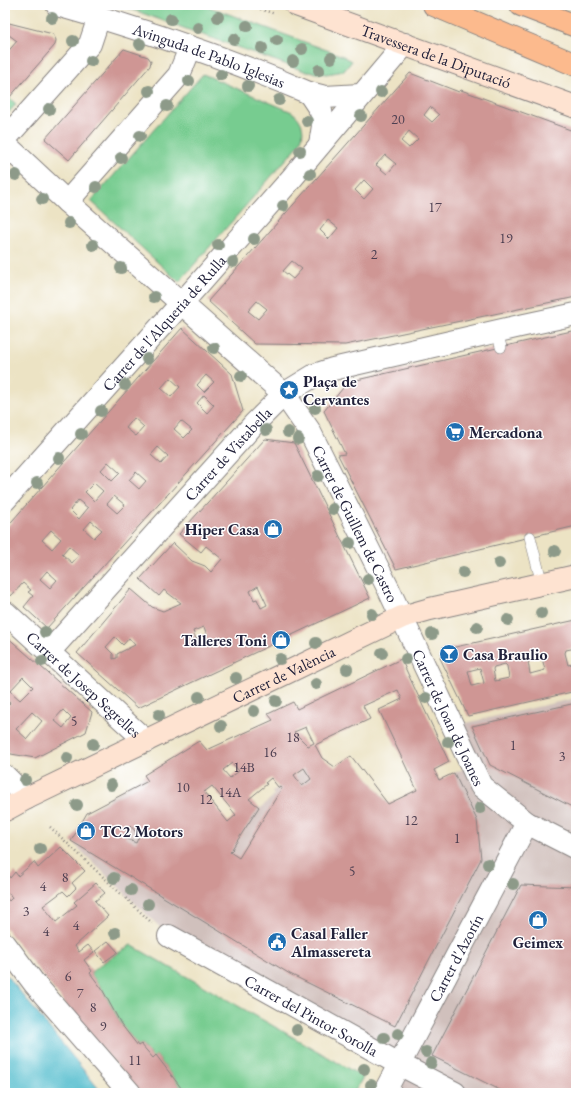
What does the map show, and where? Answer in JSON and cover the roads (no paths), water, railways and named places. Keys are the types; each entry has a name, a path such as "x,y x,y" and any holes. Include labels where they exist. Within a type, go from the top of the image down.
{"highway":[{"path":"434,5 576,65"},
{"path":"521,5 576,26"}],"street":[{"name":"Avinguda de Pablo Iglesias","path":"57,5 99,17 190,48 308,93 325,97 361,95"},
{"name":"Travessera de la Diputació","path":"296,5 576,107"},
{"path":"5,139 90,44 99,17"},
{"name":"Carrer de l'Alqueria de Rulla","path":"5,500 181,303 405,44"},
{"path":"67,202 179,75 190,48"},
{"path":"308,93 321,111 323,126 320,144"},
{"name":"Carrer de Guillem de Castro","path":"5,144 67,202 284,394 309,430 402,617"},
{"name":"Carrer de Vistabella","path":"49,652 254,424 284,394 315,375 334,369 499,339 576,314"},
{"name":"Carrer de València","path":"5,810 402,617 430,609 576,576"},
{"name":"Carrer de Josep Segrelles","path":"5,612 146,741"},
{"name":"Carrer de Joan de Joanes","path":"402,617 481,786 527,823 576,848"},
{"path":"5,776 27,798"},
{"name":"Carrer d'Azorín","path":"384,1093 527,823"},
{"name":"Carrer del Pintor Sorolla","path":"161,931 399,1064 454,1093"},
{"path":"5,944 34,983 130,1093"}],"lane":[{"path":"530,537 542,584"}],"water":[{"path":"5,973 102,1093 5,1093"}],"place":[{"name":"Plaça de Cervantes","path":"289,390"},
{"name":"Mercadona","path":"455,432"},
{"name":"Hiper Casa","path":"273,529"},
{"name":"Talleres Toni","path":"281,640"},
{"name":"Casa Braulio","path":"449,654"},
{"name":"TC2 Motors","path":"86,831"},
{"name":"Geimex","path":"538,920"},
{"name":"Casal Faller Almassereta","path":"277,942"}]}
